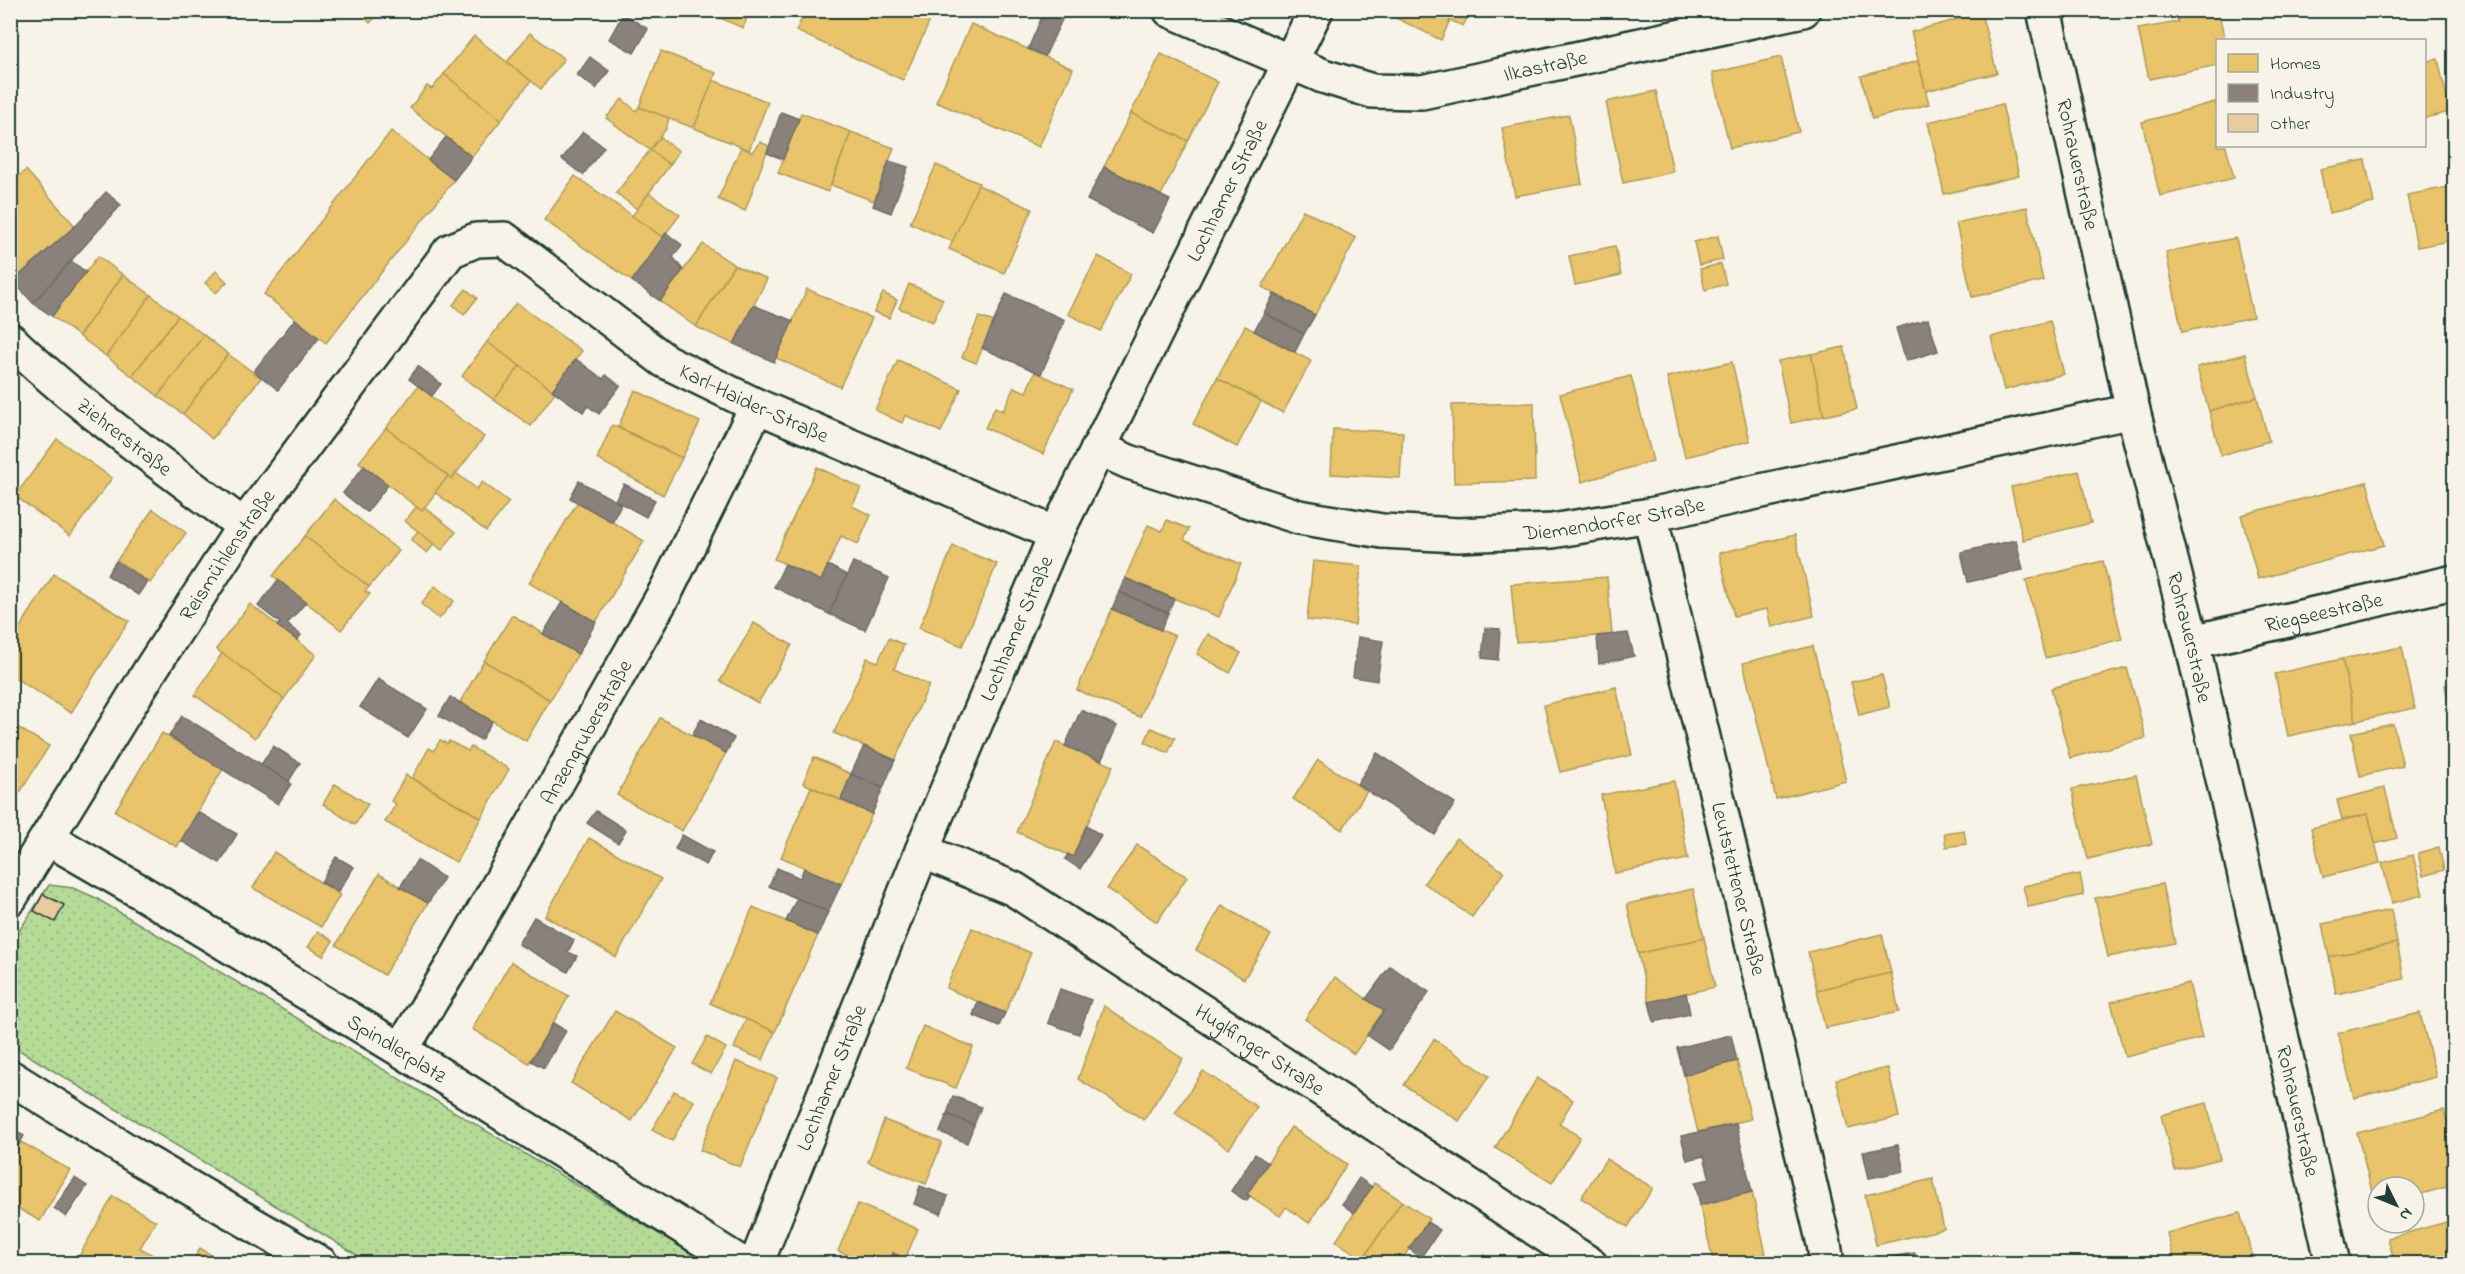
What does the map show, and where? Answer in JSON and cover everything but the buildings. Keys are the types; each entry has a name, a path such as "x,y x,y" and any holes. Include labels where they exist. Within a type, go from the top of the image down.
{"street":[{"name":"Ilkastraße","path":"1170,10 1323,76 1372,91 1422,92 1803,10"},
{"name":"Lochhamer Straße","path":"756,1263 922,851 1056,534 1316,10"},
{"name":"Rohrauerstraße","path":"2044,10 2133,411 2192,642 2334,1263"},
{"name":"Karl-Haider-Straße","path":"476,240 504,239 665,362 757,406 1056,534"},
{"name":"Reismühlenstraße","path":"10,898 49,839 151,669 244,526 450,251 476,240"},
{"name":"Ziehrerstraße","path":"10,340 42,371 116,430 244,526"},
{"name":"Anzengruberstraße","path":"401,1050 456,960 666,591 757,406"},
{"name":"Diemendorfer Straße","path":"1098,448 1129,462 1299,517 1382,531 1458,535 1552,531 1650,515 2133,411"},
{"name":"Leutstettener Straße","path":"1650,515 1827,1263"},
{"name":"Riegseestraße","path":"2192,642 2454,582"},
{"name":"Spindlerplatz","path":"49,839 401,1050 742,1263"},
{"name":"Huglfinger Straße","path":"922,851 1014,889 1590,1263"},
{"path":"10,1077 302,1258"}],"green space":[{"path":"49,885 73,888 94,897 698,1257 700,1263 370,1263 11,1045 10,945"}]}
